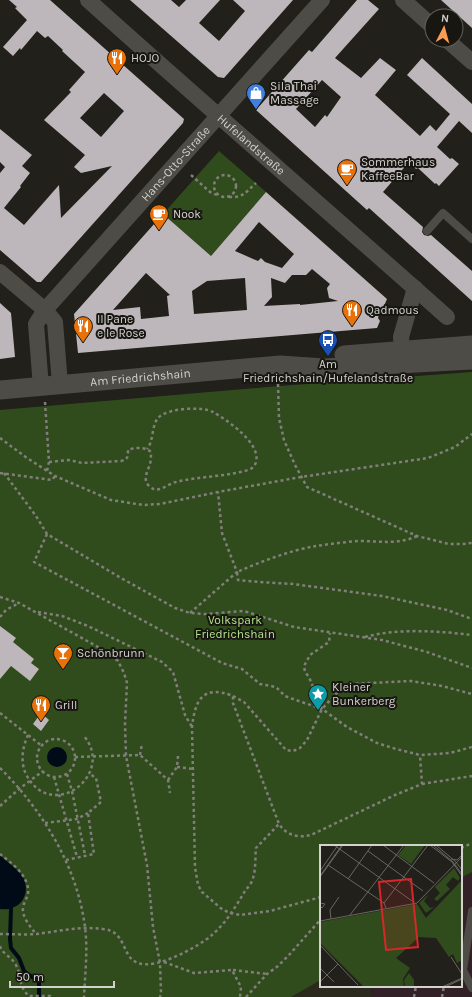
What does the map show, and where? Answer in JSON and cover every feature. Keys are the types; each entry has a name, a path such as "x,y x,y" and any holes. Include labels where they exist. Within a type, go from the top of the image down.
{"street":[{"name":"Hufelandstraße","path":"88,0 447,317"},
{"name":"Hans-Otto-Straße","path":"43,395 36,324 45,310 322,0"},
{"path":"403,0 424,19"},
{"path":"456,48 472,62"},
{"path":"0,272 45,310 55,322 60,385"},
{"path":"402,350 402,337 415,288"},
{"name":"Am Friedrichshain","path":"280,365 305,358 472,345"},
{"name":"Am Friedrichshain","path":"0,390 43,395 60,385 280,365 324,368 472,360"}],"lane":[{"path":"427,231 442,213 472,239"},
{"path":"472,911 463,970 472,988"}],"path":[{"path":"191,175 210,192 225,197 242,196 256,183"},
{"path":"218,195 214,189 214,182 219,176 227,175 233,178 236,185 234,192 228,197"},
{"path":"278,384 279,418 284,440 307,487 417,536 448,544 472,543"},
{"path":"43,395 49,462 47,471"},
{"path":"49,462 69,460 82,463 121,461 126,460 128,457 128,450 147,449 151,452 151,463 145,475 146,482 149,487 161,490 176,482 224,475 250,469 255,466 257,461 257,454 246,438 227,420 207,409 165,413 158,418 153,428 150,446 147,449"},
{"path":"0,438 22,455 56,476 111,500 143,505 160,504 301,477 428,458 455,447 472,434"},
{"path":"0,473 52,480 56,476"},
{"path":"4,474 36,516 47,534 143,591 176,608 190,613 205,614 244,611 294,627 382,640 427,652 472,668"},
{"path":"218,492 222,533 237,572 238,580 293,584 382,596 447,610 472,618"},
{"path":"47,534 34,562 222,663 242,669 260,684 276,686 285,696 322,709 346,727 377,743 396,750 420,755 450,753 472,747"},
{"path":"190,613 237,572 258,563 314,546 358,541 392,542 408,540 417,536"},
{"path":"0,597 19,603 107,652 118,661 124,673 127,683 125,724 126,756 147,865 153,926 160,963 160,997"},
{"path":"0,617 6,610 19,603"},
{"path":"36,612 62,616 88,626 162,662 173,672 185,715 192,727"},
{"path":"363,638 376,634 424,631 472,634"},
{"path":"322,709 309,677 305,672 304,666 310,655 329,642 330,633"},
{"path":"320,897 270,911 240,915 223,910 202,892 198,885 195,867 192,727 194,711 201,698 213,692 225,693 244,702 286,750 293,751 300,748 307,740 322,709 343,686 349,684 411,681 442,686 472,694"},
{"path":"233,696 233,703 279,824 286,832 294,836 299,837 311,835 395,795 422,784 472,776"},
{"path":"0,713 42,746"},
{"path":"28,735 25,742 22,762 24,771 30,782 37,789 42,793 49,795 59,795 72,791 83,784 90,774 92,756 90,744 83,735"},
{"path":"56,739 63,741 72,748 75,757 75,763 72,769 67,774 60,777 54,777 46,774 38,765 37,758 42,746 51,740 56,739"},
{"path":"140,755 142,744"},
{"path":"75,757 140,755 168,780 170,793"},
{"path":"420,755 422,784"},
{"path":"168,780 177,767 178,756"},
{"path":"177,767 194,769"},
{"path":"0,768 20,789 45,823 66,860 77,887 85,927 84,997"},
{"path":"0,806 43,771"},
{"path":"67,774 85,855"},
{"path":"45,823 77,820 101,802 96,778 90,774"},
{"path":"54,777 77,857"},
{"path":"66,860 94,854 88,813"},
{"path":"0,934 35,934 85,927 105,929 112,931 118,936 132,960 137,963 146,965 164,962 187,951 212,935 231,913 253,879 256,848 279,824"},
{"path":"462,848 472,843"},
{"path":"0,854 24,876 27,883 28,897 23,908 24,916 35,934"},
{"path":"246,997 267,974 278,966 320,920"},
{"path":"0,946 1,950 12,959 16,965 23,990 29,996 50,996"},
{"path":"164,962 194,973 232,970 267,974"},
{"path":"232,970 241,987 240,997"},
{"path":"414,997 416,987"},
{"path":"442,997 444,987"}],"shaded area":[{"path":"57,747 64,750 67,757 64,764 57,767 50,764 47,757 50,750"},
{"path":"0,855 21,874 25,884 25,896 18,905 13,908 0,909"},
{"path":"472,872 472,997 371,997 372,987 462,987 462,877"},
{"path":"320,981 320,987 372,987 371,997 291,997"}],"green space":[{"path":"219,151 266,192 211,256 163,214"},
{"name":"Volkspark Friedrichshain","path":"472,372 472,872 462,877 462,845 320,845 320,981 291,997 0,997 0,410 280,386"}],"building":[{"path":"9,0 50,0 184,119 183,123 41,282 37,282 0,250 0,173 5,167 0,162 0,129 32,155 22,166 30,173 4,208 24,225 59,185 61,218 112,166 81,173 74,167 85,155 44,120 71,92 69,90 85,72 48,36 45,38 37,31 21,50 20,48 13,56 3,47 27,20 15,8 17,7","holes":["104,93 124,111 101,137 80,118"]},
{"path":"130,0 171,0 179,7 186,0 220,0 199,23 219,41 245,11 233,0 293,0 224,78 218,77"},
{"path":"357,0 368,0 379,9 335,58 361,78 380,58 396,70 375,95 420,136 430,125 436,131 450,114 407,75 422,58 472,104 472,133 459,121 437,147 450,159 452,158 459,164 439,186 409,162 383,192 423,227 422,232 424,235 431,235 472,271 472,301 369,208 367,210 256,110 309,50 312,52","holes":["322,80 341,97 327,117 325,115 315,127 296,109"]},
{"path":"441,0 472,0 472,28 464,21 464,8 450,8"},
{"path":"266,192 387,299 384,306 381,308 378,318 380,321 377,328 78,353 74,314 163,214 211,256","holes":["259,222 294,254 282,268 265,262 261,258 258,261 235,251","312,269 330,284 327,288 329,298 338,301 300,305 264,306 272,297 271,278 285,283 292,275 306,275","146,273 170,295 167,296 169,316 141,319 140,307 113,310","245,278 247,310 194,314 192,291 207,281"]},
{"path":"0,303 11,313 15,357 0,359"},
{"path":"0,626 16,638 13,642 34,659 31,663 39,669 30,681 11,666 0,679"},
{"name":"Grill","path":"41,713 49,720 41,731 33,724"}],"waterway":[{"path":"11,909 11,948 19,958 24,971 39,982 39,997"}],"place":[{"name":"HOJO","path":"117,75"},
{"name":"Sila Thai Massage","path":"256,110"},
{"name":"Sommerhaus KaffeeBar","path":"347,186"},
{"name":"Nook","path":"159,231"},
{"name":"Qadmous","path":"352,327"},
{"name":"Il Pane e le Rose","path":"83,343"},
{"name":"Am Friedrichshain/Hufelandstraße","path":"328,357"},
{"name":"Schönbrunn","path":"63,670"},
{"name":"Kleiner Bunkerberg","path":"318,711"},
{"name":"Grill","path":"41,722"}]}
